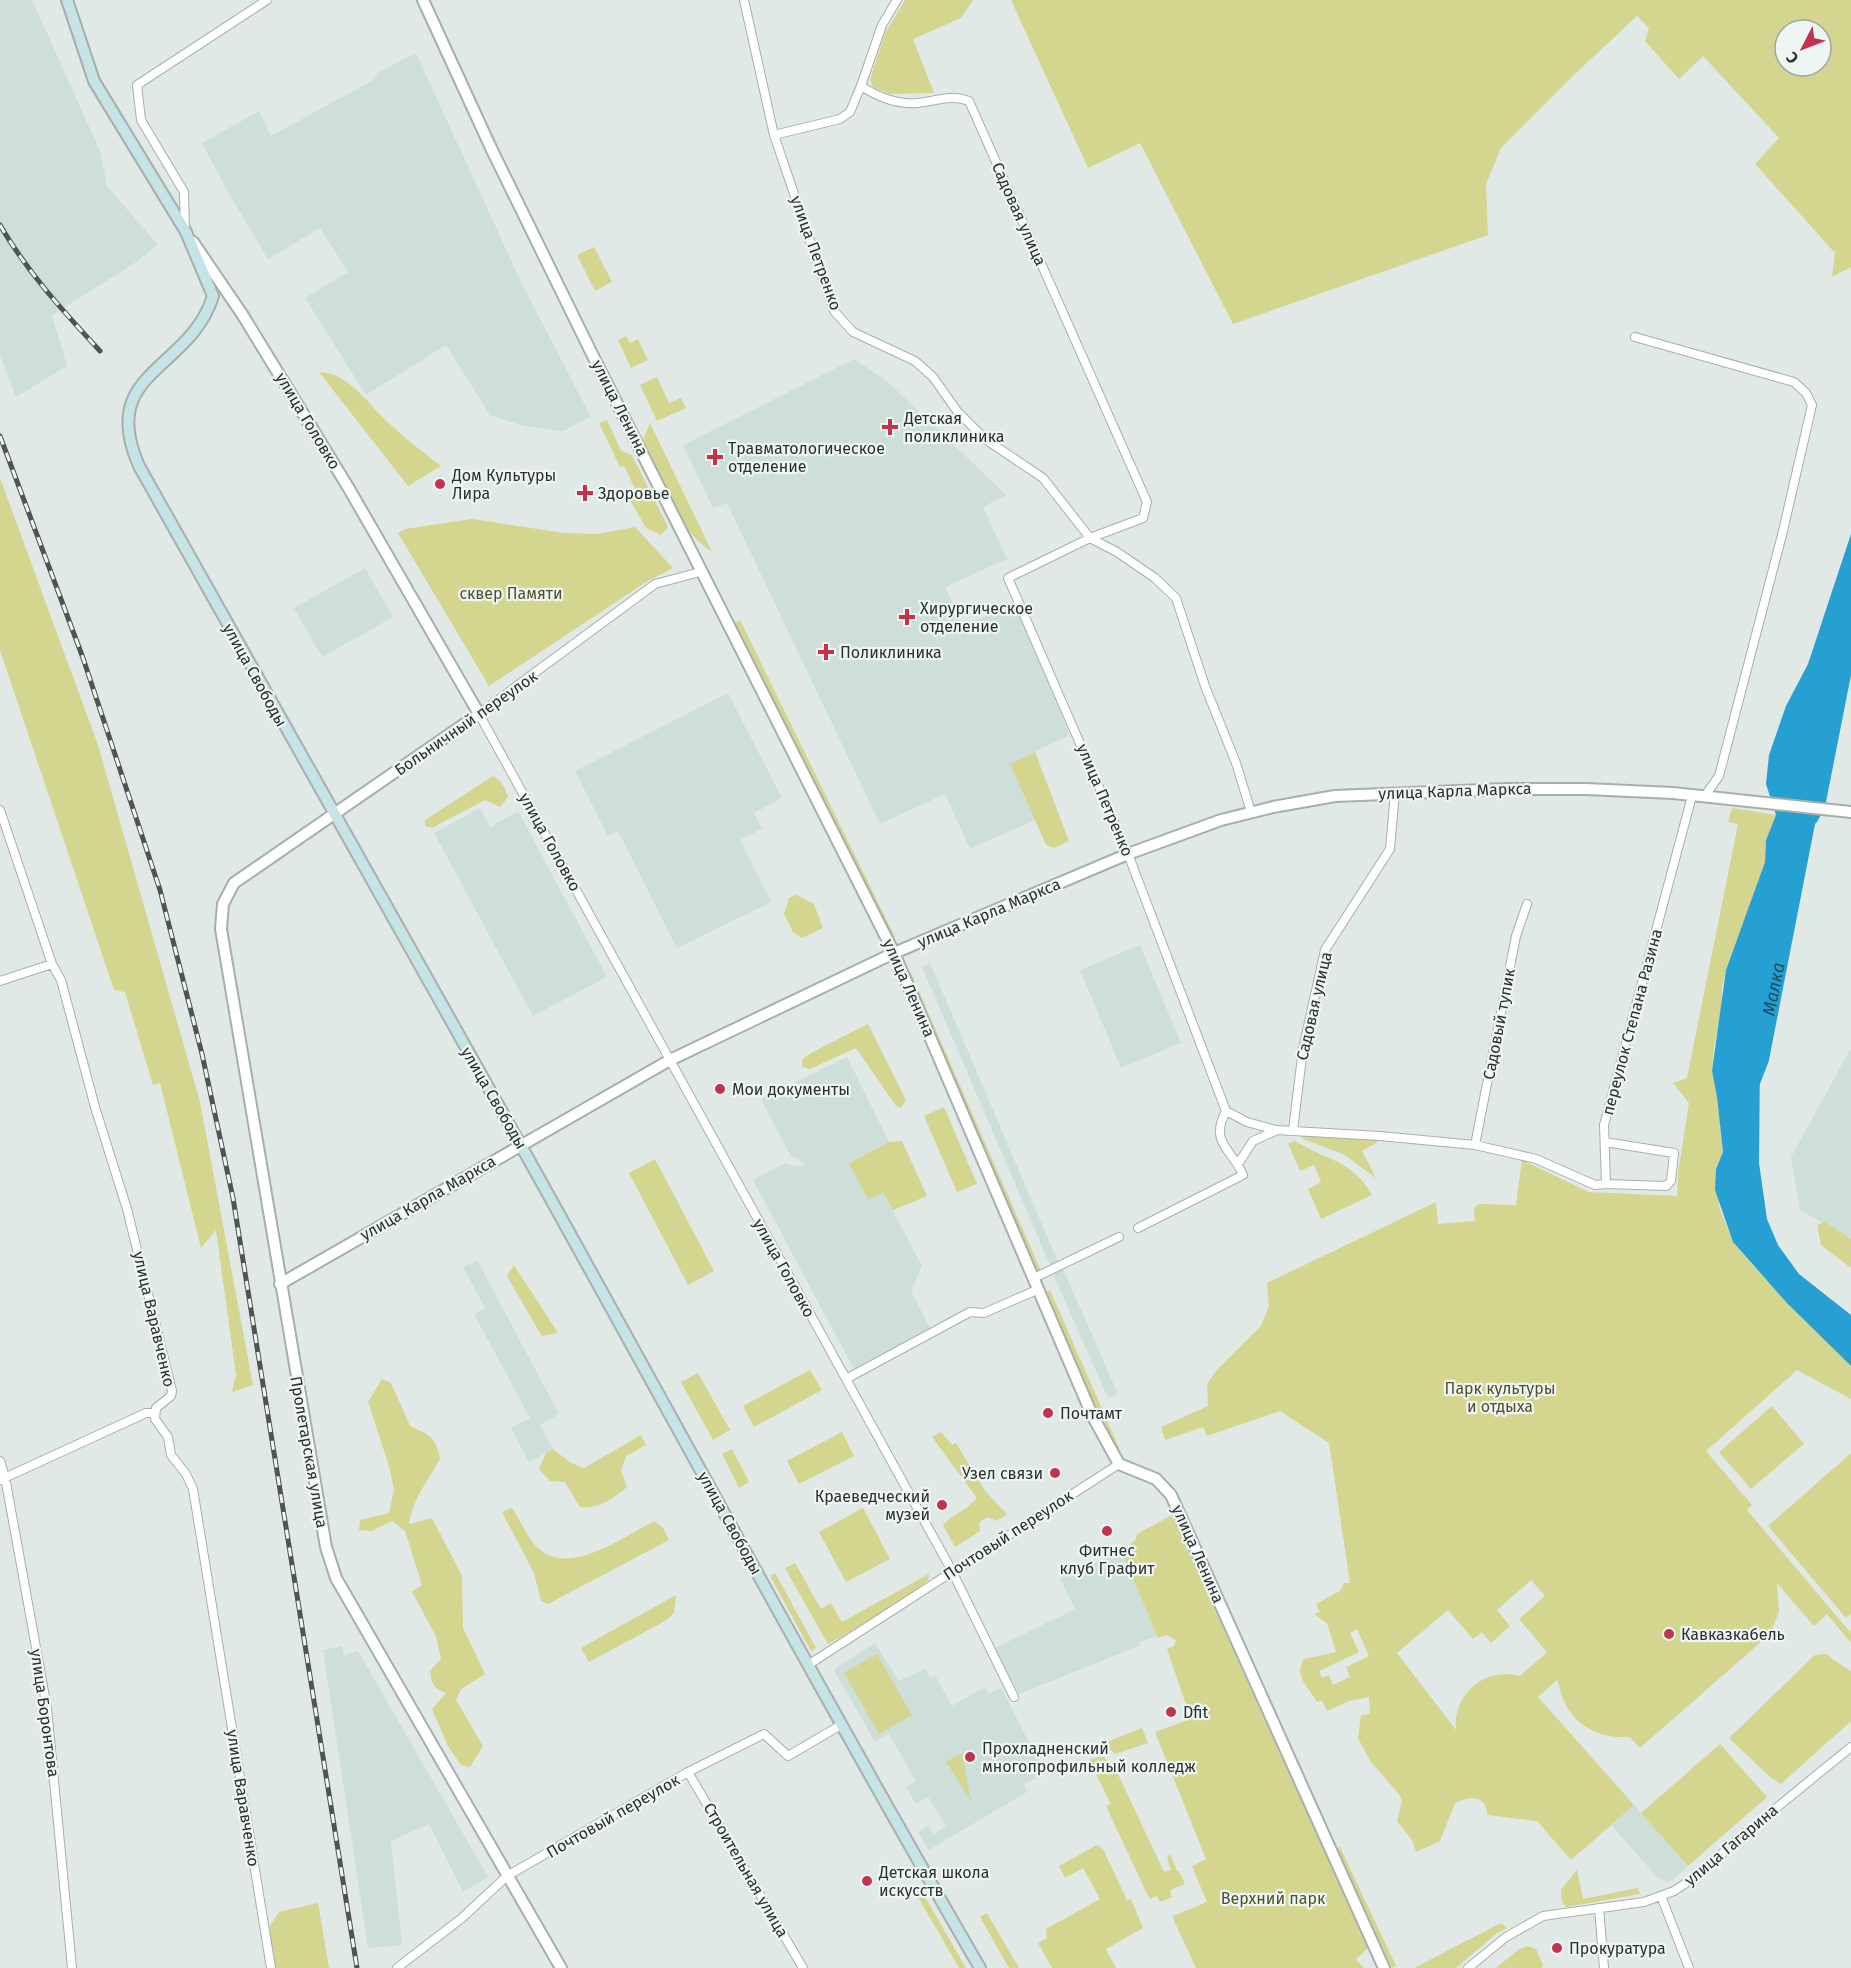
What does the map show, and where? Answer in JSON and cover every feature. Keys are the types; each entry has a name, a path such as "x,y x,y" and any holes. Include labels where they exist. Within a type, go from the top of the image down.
{"main road":[{"name":"улица Головко","path":"67,0 94,81 186,232"},
{"name":"улица Свободы","path":"186,232 213,296 199,323 137,390 128,406 129,443 139,466 333,817 520,1145 841,1725 980,1968"}],"street":[{"path":"186,232 184,192 141,120 137,85 267,0"},
{"name":"улица Ленина","path":"423,0 491,148 700,572 894,953 1092,1414 1119,1464 1156,1479 1175,1503 1384,1968"},
{"name":"улица Петренко","path":"744,0 774,135 834,311 853,332 915,361 927,372 957,411 986,439 1043,478 1090,538"},
{"path":"774,135 840,119 850,112 882,25 897,0"},
{"name":"Садовая улица","path":"861,86 880,98 916,104 958,96 969,101 1140,484 1147,502 1143,518"},
{"name":"улица Головко","path":"186,232 243,314 348,487 479,714 952,1571 1014,1697"},
{"path":"1635,337 1794,382 1806,393 1812,405 1784,531 1719,777 1704,797"},
{"name":"улица Петренко","path":"1143,518 1090,538 1008,578 1128,854 1226,1111"},
{"path":"1090,538 1117,552 1155,578 1176,598 1205,686 1236,762 1251,812"},
{"name":"Больничный переулок","path":"234,883 333,817 479,714 655,584 700,572"},
{"name":"улица Карла Маркса","path":"280,1284 670,1060 894,953 1189,830 1251,812 1335,796 1395,792 1586,789 1704,797 1849,812"},
{"name":"Садовая улица","path":"1293,1130 1303,1048 1324,950 1390,849 1395,792"},
{"name":"переулок Степана Разина","path":"1606,1184 1604,1125 1692,796"},
{"name":"улица Варавченко","path":"0,810 52,964 61,980 95,1107 127,1209 172,1391 171,1396 154,1413 168,1437 171,1455 186,1474 193,1489 271,1968"},
{"name":"Пролетарская улица","path":"234,883 223,904 221,929 326,1547 336,1578 561,1968"},
{"name":"Садовый тупик","path":"1474,1145 1516,936 1527,904"},
{"path":"0,981 52,964"},
{"path":"1138,1228 1243,1175 1238,1164 1224,1149 1220,1136 1220,1126 1226,1111 1247,1122 1276,1130 1474,1145 1536,1159 1595,1185 1664,1187 1671,1181 1674,1153 1605,1142"},
{"path":"1238,1164 1253,1141 1276,1130"},
{"path":"1034,1278 1119,1237"},
{"path":"846,1379 970,1312 984,1313 1039,1289"},
{"path":"3,1478 146,1413 154,1413"},
{"name":"улица Боронтова","path":"0,1461 47,1708 72,1968"},
{"name":"Почтовый переулок","path":"808,1665 881,1620 952,1571 1119,1464"},
{"name":"Почтовый переулок","path":"397,1968 462,1918 507,1876 688,1772 764,1734 788,1756 841,1725"},
{"name":"улица Гагарина","path":"1468,1968 1506,1937 1543,1916 1644,1902 1674,1891 1697,1876 1737,1840 1851,1747"},
{"name":"Строительная улица","path":"688,1772 803,1968"},
{"path":"1661,1896 1689,1968"},
{"path":"1599,1908 1604,1968"}],"shaded area":[{"path":"0,0 32,0 100,151 107,186 158,245 132,265 52,315 67,366 16,397 0,355"},
{"path":"416,53 521,282 591,417 563,431 523,426 490,415 446,345 366,395 305,298 348,272 320,228 268,259 202,143 259,111 271,136 375,79 377,73"},
{"path":"854,359 887,381 1006,495 983,507 1007,559 945,587 963,625 1019,603 1069,735 1010,764 1035,820 970,849 945,794 880,824 727,503 713,508 683,445"},
{"path":"365,568 393,617 322,657 294,608"},
{"path":"728,693 782,798 754,813 762,829 740,840 771,902 677,948 618,831 608,836 575,771"},
{"path":"480,808 490,827 518,811 607,977 533,1016 434,833"},
{"path":"1140,945 1181,1043 1121,1068 1080,970"},
{"path":"930,963 1058,1262 1050,1265 922,967"},
{"path":"1851,1048 1851,1239 1800,1210 1791,1157"},
{"path":"847,1057 889,1142 849,1163 883,1192 922,1266 911,1291 931,1330 855,1371 753,1180 785,1163 793,1166 806,1165 790,1155 761,1099"},
{"path":"477,1260 559,1414 540,1425 553,1449 529,1462 511,1428 530,1418 474,1314 485,1308 463,1267"},
{"path":"1063,1269 1118,1394 1108,1398 1053,1274"},
{"path":"1122,1552 1157,1636 1140,1642 1141,1645 1019,1694 995,1648 1075,1609 1060,1578"},
{"name":"Прохладненский многопрофильный колледж","path":"875,1643 899,1681 925,1669 930,1678 935,1675 952,1706 985,1687 989,1694 1001,1688 1045,1773 1024,1785 1027,1792 929,1850 918,1832 928,1826 934,1834 946,1826 928,1797 916,1804 906,1787 916,1781 889,1734 875,1742 835,1672 836,1668"},
{"path":"342,1646 344,1655 358,1651 488,1877 463,1892 429,1824 391,1841 402,1945 368,1948 323,1650"},
{"path":"1634,1805 1688,1866 1673,1880 1666,1882 1658,1878 1611,1825"}],"green space":[{"path":"905,0 973,0 961,18 913,39 934,93 890,94 873,87 870,80 885,33"},
{"path":"1011,0 1851,0 1851,267 1832,277 1835,253 1755,164 1779,138 1703,56 1679,79 1645,41 1649,28 1637,16 1501,148 1486,184 1488,235 1233,324 1140,143 1088,168"},
{"path":"594,247 612,282 595,291 577,255"},
{"path":"626,336 630,343 638,339 648,360 631,368 618,340"},
{"path":"319,372 340,378 349,384 397,431 441,466 408,486"},
{"path":"657,377 669,403 681,398 686,408 657,421 640,385"},
{"path":"607,420 621,451 632,455 668,527 661,535 646,528 630,500 638,495 624,466 620,467 599,423"},
{"path":"650,423 712,552 688,530 670,501 643,440"},
{"path":"0,478 98,745 200,1102 253,1385 232,1392 236,1375 216,1230 201,1248 160,1083 153,1085 125,992 114,990 0,650"},
{"name":"сквер Памяти","path":"472,519 564,533 597,534 635,527 673,568 646,582 489,686 398,533 405,529"},
{"path":"740,620 895,937 888,940 727,626"},
{"path":"1035,752 1069,841 1054,848 1046,845 1010,764"},
{"path":"493,776 503,785 508,797 500,807 485,800 432,828 425,826 425,820"},
{"name":"Парк культуры и отдыха","path":"1732,808 1776,815 1766,840 1765,862 1726,970 1722,989 1721,1014 1712,1071 1723,1152 1716,1169 1719,1207 1733,1242 1755,1268 1851,1366 1851,1399 1797,1370 1706,1451 1752,1505 1747,1510 1851,1633 1851,1643 1827,1614 1814,1626 1777,1583 1779,1612 1770,1634 1640,1748 1630,1737 1601,1734 1576,1719 1564,1700 1557,1680 1538,1697 1634,1805 1571,1860 1537,1821 1487,1815 1481,1800 1466,1799 1455,1803 1440,1841 1416,1852 1412,1840 1397,1821 1402,1801 1399,1794 1371,1762 1358,1738 1361,1715 1370,1714 1369,1697 1349,1701 1327,1711 1322,1700 1317,1702 1301,1676 1301,1665 1304,1659 1336,1652 1327,1623 1314,1614 1320,1612 1316,1604 1340,1591 1344,1583 1350,1583 1329,1443 1280,1411 1207,1436 1203,1427 1165,1440 1161,1427 1208,1406 1207,1384 1216,1371 1261,1326 1269,1306 1267,1283 1436,1202 1438,1224 1475,1221 1474,1209 1478,1204 1516,1205 1522,1160 1589,1192 1677,1196 1678,1173 1689,1103 1673,1083 1687,1078 1738,824 1728,822","holes":["1531,1580 1545,1596 1519,1619 1547,1652 1520,1676 1495,1675 1473,1686 1459,1705 1456,1730 1397,1653 1448,1610 1473,1639 1482,1632 1491,1643 1510,1626 1497,1610","1357,1629 1369,1656 1346,1667 1350,1677 1333,1685 1329,1675 1322,1678 1319,1671 1359,1652 1350,1633"]},
{"path":"797,895 814,904 823,928 802,938 793,932 784,914 789,898"},
{"path":"911,973 1041,1271 1033,1274 904,976"},
{"path":"868,1024 906,1100 901,1108 896,1106 856,1048 810,1069 802,1067 802,1060 809,1054"},
{"path":"944,1107 977,1184 957,1192 924,1116"},
{"path":"1301,1134 1376,1138 1378,1142 1362,1151 1376,1178 1343,1154 1303,1139"},
{"path":"902,1141 927,1196 893,1210 883,1192 868,1200 849,1163 889,1142"},
{"path":"1295,1141 1338,1162 1356,1174 1372,1195 1321,1219 1308,1189 1321,1182 1314,1165 1300,1171 1288,1143"},
{"path":"655,1159 714,1271 688,1285 629,1173"},
{"path":"1825,1222 1851,1239 1851,1268 1821,1245 1817,1225"},
{"path":"514,1265 558,1333 542,1336 507,1276"},
{"path":"1050,1290 1127,1466 1112,1448 1044,1293"},
{"path":"810,1370 822,1390 754,1427 743,1406"},
{"path":"698,1373 730,1430 713,1440 681,1382"},
{"path":"382,1379 391,1383 410,1426 431,1437 434,1441 440,1459 417,1498 409,1524 432,1518 462,1576 463,1628 485,1674 461,1689 456,1700 483,1746 470,1767 461,1765 448,1746 432,1709 446,1693 436,1687 430,1675 430,1671 441,1659 436,1636 412,1592 422,1585 405,1531 392,1521 372,1531 359,1530 360,1520 389,1513 394,1490 390,1469 368,1402"},
{"path":"1772,1406 1804,1444 1751,1489 1719,1452"},
{"path":"842,1432 854,1456 799,1484 787,1461"},
{"path":"941,1432 952,1445 956,1443 985,1491 1007,1514 997,1521 985,1518 979,1524 980,1531 955,1547 943,1525 977,1498 932,1437"},
{"path":"641,1435 646,1445 626,1456 621,1470 627,1487 599,1505 580,1507 565,1482 550,1481 539,1469 546,1453 553,1449 571,1463 584,1468"},
{"path":"732,1449 749,1482 739,1488 722,1454"},
{"path":"1851,1453 1851,1613 1846,1618 1768,1526"},
{"path":"512,1508 536,1546 553,1557 567,1559 598,1551 654,1521 663,1528 669,1540 548,1604 541,1601 534,1573 502,1512"},
{"path":"863,1508 890,1559 846,1582 819,1532"},
{"name":"Верхний парк","path":"1172,1515 1368,1948 1356,1959 1364,1968 1196,1968 1175,1923 1173,1916 1207,1902 1192,1866 1206,1859 1155,1732 1191,1719 1167,1649 1174,1646 1176,1640 1167,1635 1158,1638 1122,1552 1136,1539 1137,1534"},
{"path":"795,1563 821,1609 831,1603 842,1622 929,1574 928,1580 889,1610 828,1644 785,1568"},
{"path":"775,1573 816,1648 811,1651 770,1576"},
{"path":"676,1595 674,1613 665,1621 589,1662 581,1648"},
{"path":"877,1654 912,1715 879,1734 844,1673"},
{"path":"1826,1654 1851,1672 1851,1721 1781,1784 1770,1777 1729,1738 1815,1655"},
{"path":"1142,1728 1148,1743 1115,1754 1104,1743"},
{"path":"1720,1744 1767,1797 1688,1866 1641,1813"},
{"path":"962,1753 971,1801 946,1762"},
{"path":"1104,1757 1117,1772 1164,1872 1171,1870 1167,1858 1170,1854 1179,1871 1185,1884 1170,1890 1172,1897 1160,1902 1157,1896 1150,1899 1146,1892 1106,1806 1111,1804 1089,1760"},
{"path":"1097,1845 1103,1849 1127,1900 1131,1899 1143,1928 1106,1949 1116,1968 1052,1968 1038,1943 1047,1938 1046,1929 1100,1899 1083,1868 1065,1878 1059,1866"},
{"path":"1340,1847 1396,1966 1392,1968 1335,1849"},
{"path":"1577,1870 1583,1899 1638,1888 1640,1894 1566,1907 1562,1901 1561,1889"},
{"path":"914,1890 921,1890 966,1968 959,1968"},
{"path":"318,1903 329,1968 271,1968 265,1934 279,1912"},
{"path":"987,1913 1019,1968 1009,1968 980,1917"},
{"path":"1501,1923 1507,1928 1496,1934 1456,1968 1414,1968"},
{"path":"1527,1946 1536,1949 1543,1965 1542,1968 1496,1968 1518,1950"}],"water":[{"path":"1851,534 1851,675 1825,807 1817,822 1804,834 1760,1059 1759,1163 1767,1219 1778,1245 1799,1274 1851,1315 1851,1366 1786,1302 1733,1242 1715,1190 1716,1169 1723,1152 1712,1071 1726,970 1765,862 1766,840 1776,815 1766,784 1769,755 1786,706 1808,664"}],"waterway":[{"name":"Малка","path":"1751,1082 1760,1059 1808,813"}],"railway":[{"path":"0,225 34,275 100,351"},
{"path":"0,436 83,658 160,890 202,1054 233,1198 357,1968"}],"place":[{"name":"Детская поликлиника","path":"890,427"},
{"name":"Травматологическое отделение","path":"715,457"},
{"name":"Дом Культуры Лира","path":"440,484"},
{"name":"Здоровье","path":"585,493"},
{"name":"Хирургическое отделение","path":"907,617"},
{"name":"Поликлиника","path":"826,652"},
{"name":"Мои документы","path":"720,1089"},
{"name":"Почтамт","path":"1048,1413"},
{"name":"Узел связи","path":"1055,1473"},
{"name":"Краеведческий музей","path":"942,1505"},
{"name":"Фитнес клуб Графит","path":"1107,1531"},
{"name":"Кавказкабель","path":"1669,1634"},
{"name":"Dfit","path":"1171,1712"},
{"name":"Прохладненский многопрофильный колледж","path":"970,1757"},
{"name":"Детская школа искусств","path":"867,1881"},
{"name":"Прокуратура","path":"1557,1948"}]}
